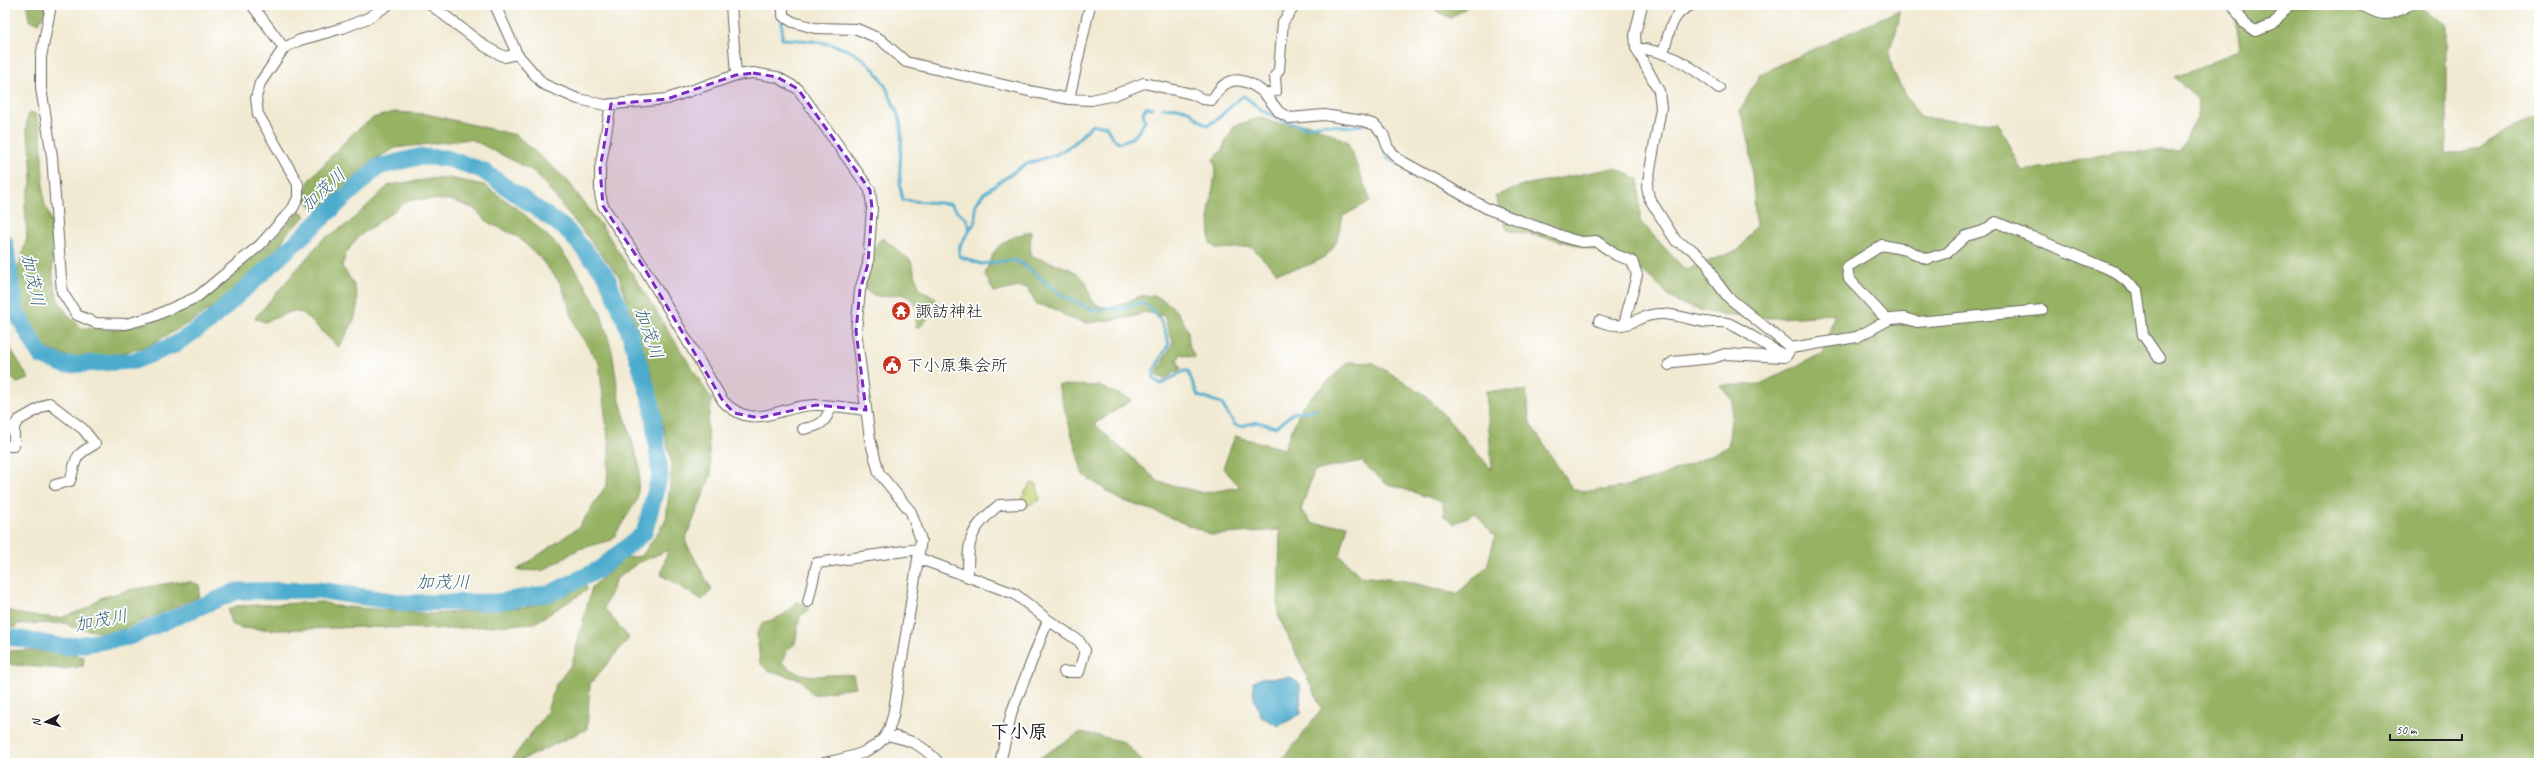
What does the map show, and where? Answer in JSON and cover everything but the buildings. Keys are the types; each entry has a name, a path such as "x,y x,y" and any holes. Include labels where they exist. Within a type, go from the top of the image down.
{"street":[{"path":"51,5 40,57 42,88 52,156 62,292 77,315 96,323 126,324 152,317 197,297 260,245 293,208 298,198 298,184 258,114 256,98 260,83 284,48 300,40 343,28 368,18 388,5"},
{"path":"252,5 284,48"},
{"path":"431,5 486,47 505,57 517,54"},
{"path":"495,5 517,54 543,84 578,99 605,105 667,99 736,75 753,72 777,77 798,89 870,190 872,208 868,264 860,290 856,331 870,439 879,473 911,512 921,540 894,716 887,735 872,748 839,760 824,763"},
{"path":"731,5 736,75"},
{"path":"783,5 783,16 794,22 815,28 857,29 880,39 906,62 1069,99 1091,100 1114,95 1144,83 1192,94 1202,99 1212,100 1224,84 1234,81 1255,86 1265,94 1278,112 1290,118 1324,115 1363,121 1375,125 1383,134 1388,148 1398,159 1488,209 1582,242 1596,241 1616,255 1632,261 1637,275 1624,324"},
{"path":"1069,99 1090,5"},
{"path":"1265,94 1276,91 1275,76 1279,70 1283,22 1295,5"},
{"path":"1642,5 1636,34 1636,48 1659,92 1661,108 1647,187 1649,198 1676,241 1690,248 1707,263 1715,280 1728,297 1789,352"},
{"path":"1662,53 1674,18 1686,7 1692,5"},
{"path":"2232,5 2245,24 2255,31 2273,25 2289,5"},
{"path":"2361,5 2384,16 2390,15 2409,5"},
{"path":"1636,48 1654,49 1688,64 1719,88"},
{"path":"611,104 600,169 600,194 603,206 643,266 723,402 734,413 759,418 780,411 816,405 866,410"},
{"path":"1887,320 1849,279 1847,267 1882,245 1907,250 1927,259 1947,253 1966,236 1982,232 1996,222 2115,272 2137,290 2143,335 2160,358"},
{"path":"1669,365 1673,362 1713,358 1725,354 1781,358 1789,352 1857,337 1887,320 1904,318 1916,322 2042,310"},
{"path":"1599,321 1615,327 1634,323 1645,316 1662,314 1705,322 1728,323 1766,347 1789,352"},
{"path":"5,446 14,446 14,426 19,420 49,402 83,429 95,444 76,457 70,481 55,485"},
{"path":"803,429 820,426 825,421 831,406"},
{"path":"968,577 968,549 974,529 999,505 1021,504"},
{"path":"808,602 817,563 919,554 968,577 1015,594 1048,620 1079,641 1085,650 1079,672 1064,672"},
{"path":"1000,763 1012,711 1048,620"},
{"path":"887,735 914,741 928,750 939,763"}],"highlighted area":[{"path":"753,73 777,77 798,89 870,190 872,208 868,264 860,290 856,331 866,410 816,405 759,418 734,413 723,401 643,266 603,206 600,169 611,104 667,99 736,75"}],"green space":[{"path":"27,5 43,5 46,10 39,23 29,21"},
{"path":"1435,5 1466,5 1466,8 1451,18 1436,11"},
{"path":"2234,5 2419,5 2446,26 2446,155 2478,148 2539,114 2539,763 1280,763 1322,709 1278,615 1280,530 1212,535 1152,510 1121,500 1083,475 1058,385 1099,386 1132,400 1094,424 1159,482 1204,493 1240,487 1223,468 1235,436 1284,449 1302,406 1348,362 1374,363 1427,396 1492,470 1486,391 1526,391 1530,423 1573,490 1613,488 1653,479 1728,447 1733,401 1720,386 1760,384 1823,353 1835,313 1798,317 1755,318 1694,309 1678,302 1642,271 1621,260 1589,248 1507,230 1495,196 1529,184 1614,168 1639,179 1640,221 1685,270 1739,250 1756,226 1750,145 1740,111 1760,74 1899,10 1899,22 1890,49 1890,57 1895,75 1900,85 1921,118 1998,123 2022,171 2056,166 2117,151 2180,151 2197,117 2198,101 2174,77 2200,68 2240,49","holes":["1361,461 1385,483 1443,502 1444,516 1454,524 1475,513 1495,537 1487,566 1457,594 1405,581 1360,576 1340,555 1348,525 1313,524 1301,510 1314,471"]},
{"path":"394,112 427,114 516,135 567,180 606,232 712,400 707,424 711,475 685,541 712,590 702,600 661,575 668,550 638,563 616,579 604,608 629,638 590,684 587,729 515,763 509,763 546,714 555,686 572,664 592,587 625,558 642,556 666,520 672,466 652,377 619,276 535,172 471,139 395,148 367,164 348,189 328,204 311,207 304,196 310,179 353,133 373,118"},
{"path":"35,113 41,132 44,202 51,220 53,279 58,300 68,315 82,328 117,330 146,323 199,299 262,250 300,211 306,216 287,233 272,258 237,290 192,321 148,346 112,356 72,358 41,346 23,316 16,276 27,238 25,205 32,179 30,146 26,129 28,114"},
{"path":"1262,117 1277,124 1309,124 1347,141 1371,201 1343,216 1336,243 1329,252 1316,262 1291,270 1276,272 1252,247 1217,249 1210,243 1209,213 1216,168 1213,160 1221,151 1234,126"},
{"path":"444,177 484,185 523,213 557,245 581,278 600,311 612,351 619,397 640,468 637,500 612,540 579,549 542,571 517,570 579,527 607,484 609,448 599,363 577,330 561,284 539,257 517,236 489,223 473,208 450,200 410,199 358,237 346,253 342,267 355,288 357,307 351,326 338,347 303,313 293,311 265,322 255,318 322,240 349,223 389,185"},
{"path":"1031,231 1030,255 1074,271 1085,281 1092,300 1098,305 1103,307 1112,307 1146,295 1155,296 1169,304 1185,324 1188,332 1189,345 1195,358 1181,354 1177,360 1181,369 1164,379 1157,376 1158,369 1173,343 1164,316 1144,312 1133,317 1087,323 1069,318 1053,308 1036,304 1028,288 1023,287 994,292 985,275 992,256 1005,241"},
{"path":"882,238 911,261 920,290 936,298 934,312 920,327 915,327 918,310 910,298 901,294 878,296 869,293 864,289 877,243"},
{"path":"5,339 29,379 17,383 5,372"},
{"path":"1031,483 1037,484 1040,500 1025,507 1022,497"},
{"path":"176,582 191,582 200,585 199,597 111,634 71,627 66,623 17,624 15,628 8,626 5,619 7,610 24,615 60,618 86,609 100,598 129,590"},
{"path":"585,583 587,590 535,623 447,629 362,627 278,630 242,628 231,624 228,610 236,606 322,602 335,606 432,614 525,607 541,603"},
{"path":"800,602 809,610 800,616 795,644 788,649 782,662 789,669 806,675 853,675 856,687 813,695 801,680 767,670 760,663 757,633 763,622 781,616 795,603"},
{"path":"33,650 63,652 84,657 83,666 61,669 5,664 5,651"},
{"path":"1081,732 1124,742 1144,763 1031,763"}],"water":[{"path":"1290,677 1300,684 1301,714 1279,726 1261,717 1254,698 1253,682 1261,678"}],"waterway":[{"path":"782,18 782,39 834,45 849,50 862,58 874,69 884,83 901,124 900,182 903,200 950,204 967,220 970,230 960,245 959,256 981,264 1013,260 1023,264 1063,296 1093,310 1125,308 1141,302 1152,310 1160,320 1169,344 1154,370 1154,379 1161,384 1184,371 1188,371 1198,396 1221,403 1235,425 1241,426 1257,422 1276,427 1293,413 1317,409"},
{"path":"1163,108 1186,109 1208,125 1218,119 1234,103 1244,96 1263,111 1282,120 1305,127 1325,124 1347,127 1362,125"},
{"path":"970,230 976,220 975,205 984,193 1024,165 1057,154 1073,144 1092,125 1106,126 1112,137 1118,142 1128,140 1138,133 1145,121 1143,113 1146,107 1152,108"},
{"path":"1385,150 1387,158 1396,163"},
{"name":"加茂川","path":"5,243 16,312 41,356 65,365 134,361 174,345 209,322 378,167 418,157 446,158 482,170 566,229 606,275 628,328 652,405 660,475 644,533 598,570 551,593 497,602 404,603 318,590 237,591 129,637 64,647 5,636"},
{"path":"1439,187 1485,213"}],"place":[{"name":"諏訪神社","path":"901,311"},
{"name":"下小原集会所","path":"892,365"}],"district":[{"name":"下小原","path":"1019,731"}]}
